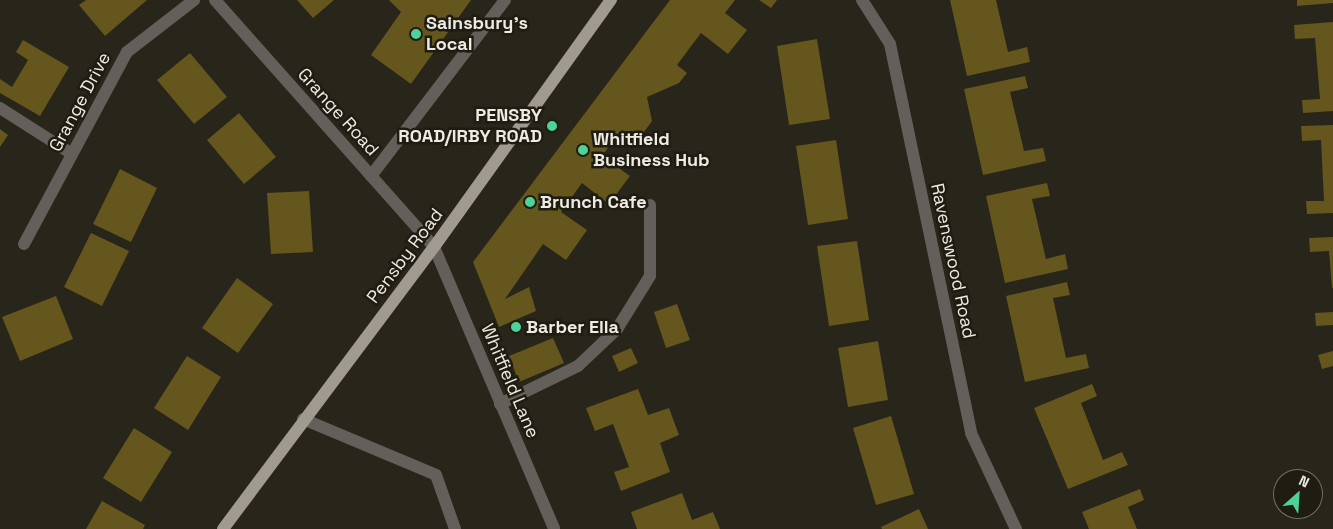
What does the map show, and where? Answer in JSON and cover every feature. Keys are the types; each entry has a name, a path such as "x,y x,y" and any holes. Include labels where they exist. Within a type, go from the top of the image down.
{"main road":[{"name":"Pensby Road","path":"223,529 303,419 434,248 611,0"}],"street":[{"name":"Grange Drive","path":"24,244 127,52 194,0"},
{"name":"Grange Road","path":"215,0 434,248"},
{"path":"371,176 504,0"},
{"name":"Ravenswood Road","path":"862,0 890,44 971,433 1016,529"},
{"path":"0,108 72,154"},
{"path":"500,404 578,366 617,330 650,276 650,205"},
{"name":"Whitfield Lane","path":"434,248 554,529"},
{"path":"303,419 436,475 455,529"}],"building":[{"path":"86,0 147,0 105,36 79,5"},
{"path":"297,0 334,0 313,18"},
{"name":"Sainsbury's Local","path":"389,0 471,0 411,84 371,55 401,12"},
{"path":"670,0 735,0 725,13 747,30 728,54 701,33 677,65 687,73 679,83 647,97 652,121 636,143 620,131 602,156 630,176 609,204 582,183 561,212 587,230 566,260 543,244 505,299 529,287 536,311 499,327 473,262"},
{"path":"759,0 777,0 771,8"},
{"path":"950,0 996,0 1008,52 1027,47 1030,62 967,76"},
{"path":"1297,0 1333,0 1333,3 1297,6"},
{"path":"1333,22 1333,111 1303,113 1302,100 1320,99 1315,38 1295,39 1294,25"},
{"path":"817,39 830,119 789,125 777,46"},
{"path":"23,40 69,67 40,116 0,93 0,79 12,87 28,60 16,52"},
{"path":"190,53 227,97 194,124 157,80"},
{"path":"1025,76 1028,88 1010,92 1024,151 1043,148 1046,161 983,175 964,89"},
{"path":"239,113 276,157 244,184 207,140"},
{"path":"1333,125 1333,213 1307,214 1306,201 1324,201 1321,140 1302,141 1301,126"},
{"path":"0,129 8,135 0,147"},
{"path":"836,140 848,219 808,225 796,146"},
{"path":"120,169 157,188 131,242 93,224"},
{"path":"1047,183 1050,196 1032,199 1046,259 1065,254 1068,269 1005,283 986,196"},
{"path":"309,191 313,252 271,254 267,193"},
{"path":"91,233 129,251 102,306 64,287"},
{"path":"1333,237 1332,288 1329,251 1310,252 1309,238"},
{"path":"857,241 869,320 829,326 817,246"},
{"path":"237,278 273,304 238,353 202,328"},
{"path":"1067,282 1070,295 1053,298 1066,358 1086,354 1089,368 1025,382 1006,296"},
{"path":"56,296 73,339 20,361 2,317"},
{"path":"677,304 690,340 666,348 654,312"},
{"path":"1333,312 1333,325 1316,326 1315,313"},
{"path":"553,338 564,363 519,382 509,356"},
{"path":"878,341 888,400 848,407 838,348"},
{"path":"631,348 638,363 619,372 612,356"},
{"path":"1333,351 1333,366 1322,369 1318,355"},
{"path":"187,356 221,377 188,430 154,408"},
{"path":"1092,384 1097,396 1081,403 1103,460 1122,452 1128,465 1068,489 1034,408"},
{"path":"638,389 648,415 669,408 679,435 660,443 670,472 621,491 614,472 629,467 613,424 595,431 586,408"},
{"path":"891,416 914,494 876,505 853,428"},
{"path":"134,428 172,452 141,502 103,478"},
{"path":"1140,489 1144,500 1128,507 1137,529 1089,529 1082,512"},
{"path":"682,493 692,520 713,512 720,529 637,529 631,512"},
{"path":"102,501 145,525 143,529 86,529"},
{"path":"919,509 928,529 882,529 881,527"}],"place":[{"name":"Sainsbury's Local","path":"416,34"},
{"name":"PENSBY ROAD/IRBY ROAD","path":"552,126"},
{"name":"Whitfield Business Hub","path":"583,150"},
{"name":"Brunch Cafe","path":"530,202"},
{"name":"Barber Ella","path":"516,327"}]}
